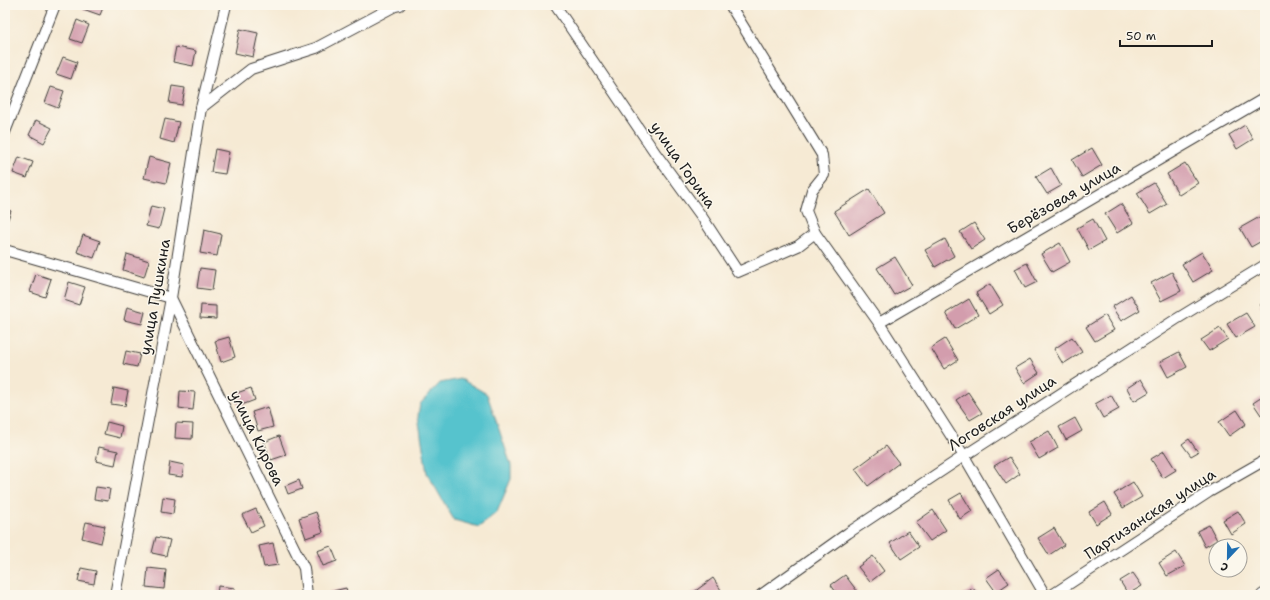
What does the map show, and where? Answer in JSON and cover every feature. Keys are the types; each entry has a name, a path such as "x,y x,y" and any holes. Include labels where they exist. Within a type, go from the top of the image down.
{"street":[{"path":"5,132 55,5"},
{"name":"улица Пушкина","path":"116,595 171,298 201,108 226,5"},
{"path":"201,108 251,69 316,48 397,5"},
{"name":"улица Горина","path":"555,5 656,154 702,217 738,272 798,246 815,233"},
{"path":"730,5 822,155 824,175 812,190 806,211 815,233 879,323 964,456 1045,595"},
{"name":"Берёзовая улица","path":"879,323 1265,98"},
{"path":"5,250 171,298"},
{"name":"Логовская улица","path":"761,595 842,538 964,456 1175,320 1265,265"},
{"name":"улица Кирова","path":"171,298 304,568 308,595"},
{"name":"Партизанская улица","path":"1052,595 1209,492 1265,460"}],"water":[{"path":"461,379 487,394 511,465 511,479 497,512 479,527 454,520 427,473 418,416 420,404 440,383"}],"building":[{"path":"84,5 104,5 100,15 83,9"},
{"path":"77,20 89,25 82,43 70,39"},
{"path":"240,29 258,33 253,57 235,53"},
{"path":"176,47 196,51 193,66 173,62"},
{"path":"63,57 77,62 71,79 56,74"},
{"path":"172,86 185,88 182,105 169,103"},
{"path":"51,87 64,91 58,108 45,103"},
{"path":"165,119 179,122 174,143 160,139"},
{"path":"36,120 52,128 44,143 29,135"},
{"path":"1245,125 1253,139 1237,149 1229,135"},
{"path":"1092,148 1102,165 1082,177 1072,160"},
{"path":"215,149 229,152 225,174 211,172"},
{"path":"19,157 33,162 27,178 13,173"},
{"path":"149,157 171,163 166,183 144,178"},
{"path":"1185,163 1198,183 1179,195 1167,174"},
{"path":"1051,168 1061,186 1047,194 1036,177"},
{"path":"1154,183 1167,204 1150,214 1137,193"},
{"path":"869,189 884,213 849,235 834,211"},
{"path":"1121,204 1133,223 1117,233 1105,214"},
{"path":"151,206 164,209 159,229 146,226"},
{"path":"5,209 11,211 5,227"},
{"path":"1265,214 1265,239 1251,247 1240,228"},
{"path":"1093,219 1105,241 1089,250 1077,228"},
{"path":"974,223 985,240 971,249 960,232"},
{"path":"204,230 221,234 217,256 200,253"},
{"path":"83,235 100,241 94,258 77,252"},
{"path":"945,239 954,256 935,267 925,250"},
{"path":"1060,243 1070,262 1052,272 1041,254"},
{"path":"1202,252 1213,270 1193,282 1182,264"},
{"path":"127,254 149,261 144,277 123,270"},
{"path":"895,257 912,285 894,295 877,268"},
{"path":"1027,263 1037,282 1025,288 1015,269"},
{"path":"200,268 215,270 212,290 197,288"},
{"path":"1172,272 1181,291 1161,301 1151,283"},
{"path":"36,274 51,279 45,297 30,292"},
{"path":"69,282 85,287 79,305 64,300"},
{"path":"990,284 1003,305 989,314 976,293"},
{"path":"1131,295 1140,310 1121,321 1112,307"},
{"path":"969,299 978,315 955,329 946,313"},
{"path":"1265,301 1265,312 1260,305"},
{"path":"201,305 216,306 216,319 200,318"},
{"path":"127,307 145,312 142,324 124,320"},
{"path":"1246,313 1255,327 1236,338 1227,324"},
{"path":"1105,315 1114,330 1095,341 1086,327"},
{"path":"1220,328 1228,339 1209,351 1201,340"},
{"path":"229,337 235,357 221,362 215,341"},
{"path":"1072,337 1082,352 1063,364 1054,349"},
{"path":"945,339 958,360 944,369 931,348"},
{"path":"126,351 140,354 137,367 123,364"},
{"path":"1179,352 1187,367 1168,377 1160,362"},
{"path":"1030,359 1039,373 1024,383 1015,368"},
{"path":"1141,379 1149,392 1134,401 1127,388"},
{"path":"114,388 128,391 125,406 111,404"},
{"path":"251,388 255,400 239,406 234,394"},
{"path":"180,391 195,392 193,410 179,408"},
{"path":"968,392 982,413 970,420 956,400"},
{"path":"1111,395 1119,409 1103,418 1095,404"},
{"path":"1265,395 1265,413 1261,415 1253,403"},
{"path":"268,407 273,427 258,431 252,412"},
{"path":"1237,410 1246,424 1229,436 1219,422"},
{"path":"1075,418 1082,431 1066,440 1059,427"},
{"path":"107,422 122,426 120,438 104,434"},
{"path":"176,423 193,424 192,439 175,438"},
{"path":"1049,431 1058,448 1039,459 1029,442"},
{"path":"279,436 286,455 271,460 264,442"},
{"path":"1189,439 1198,452 1191,456 1182,444"},
{"path":"886,446 899,463 868,486 855,469"},
{"path":"99,447 118,451 115,465 96,461"},
{"path":"1164,451 1176,470 1163,478 1151,459"},
{"path":"1009,457 1020,474 1006,484 994,466"},
{"path":"170,462 184,465 182,477 168,475"},
{"path":"299,480 302,489 288,494 285,486"},
{"path":"1133,482 1142,497 1123,508 1114,494"},
{"path":"96,487 110,489 108,501 94,499"},
{"path":"961,493 972,511 960,519 949,500"},
{"path":"163,497 175,499 173,514 161,512"},
{"path":"1105,502 1112,514 1096,524 1089,512"},
{"path":"256,509 264,526 251,532 242,515"},
{"path":"933,510 946,530 930,541 916,522"},
{"path":"1238,511 1246,524 1231,534 1223,520"},
{"path":"316,512 323,532 306,538 299,518"},
{"path":"86,522 105,526 101,543 82,538"},
{"path":"1209,525 1216,538 1208,538 1208,545 1205,547 1197,531"},
{"path":"1054,528 1064,545 1049,555 1038,538"},
{"path":"908,531 919,547 901,559 890,543"},
{"path":"156,537 170,540 166,556 152,553"},
{"path":"273,543 278,565 264,567 259,546"},
{"path":"331,546 337,561 323,566 317,551"},
{"path":"1176,552 1185,566 1167,576 1159,563"},
{"path":"873,556 884,571 870,582 858,567"},
{"path":"81,568 96,571 94,584 78,581"},
{"path":"148,568 166,570 164,589 146,587"},
{"path":"999,569 1009,583 996,592 986,578"},
{"path":"1133,573 1142,586 1128,594 1120,581"},
{"path":"845,575 857,591 852,595 838,595 831,585"},
{"path":"713,578 721,590 714,595 690,595"},
{"path":"218,586 235,588 234,595 217,595"},
{"path":"346,588 348,595 330,595 329,592"},
{"path":"973,588 978,595 962,595"}]}
